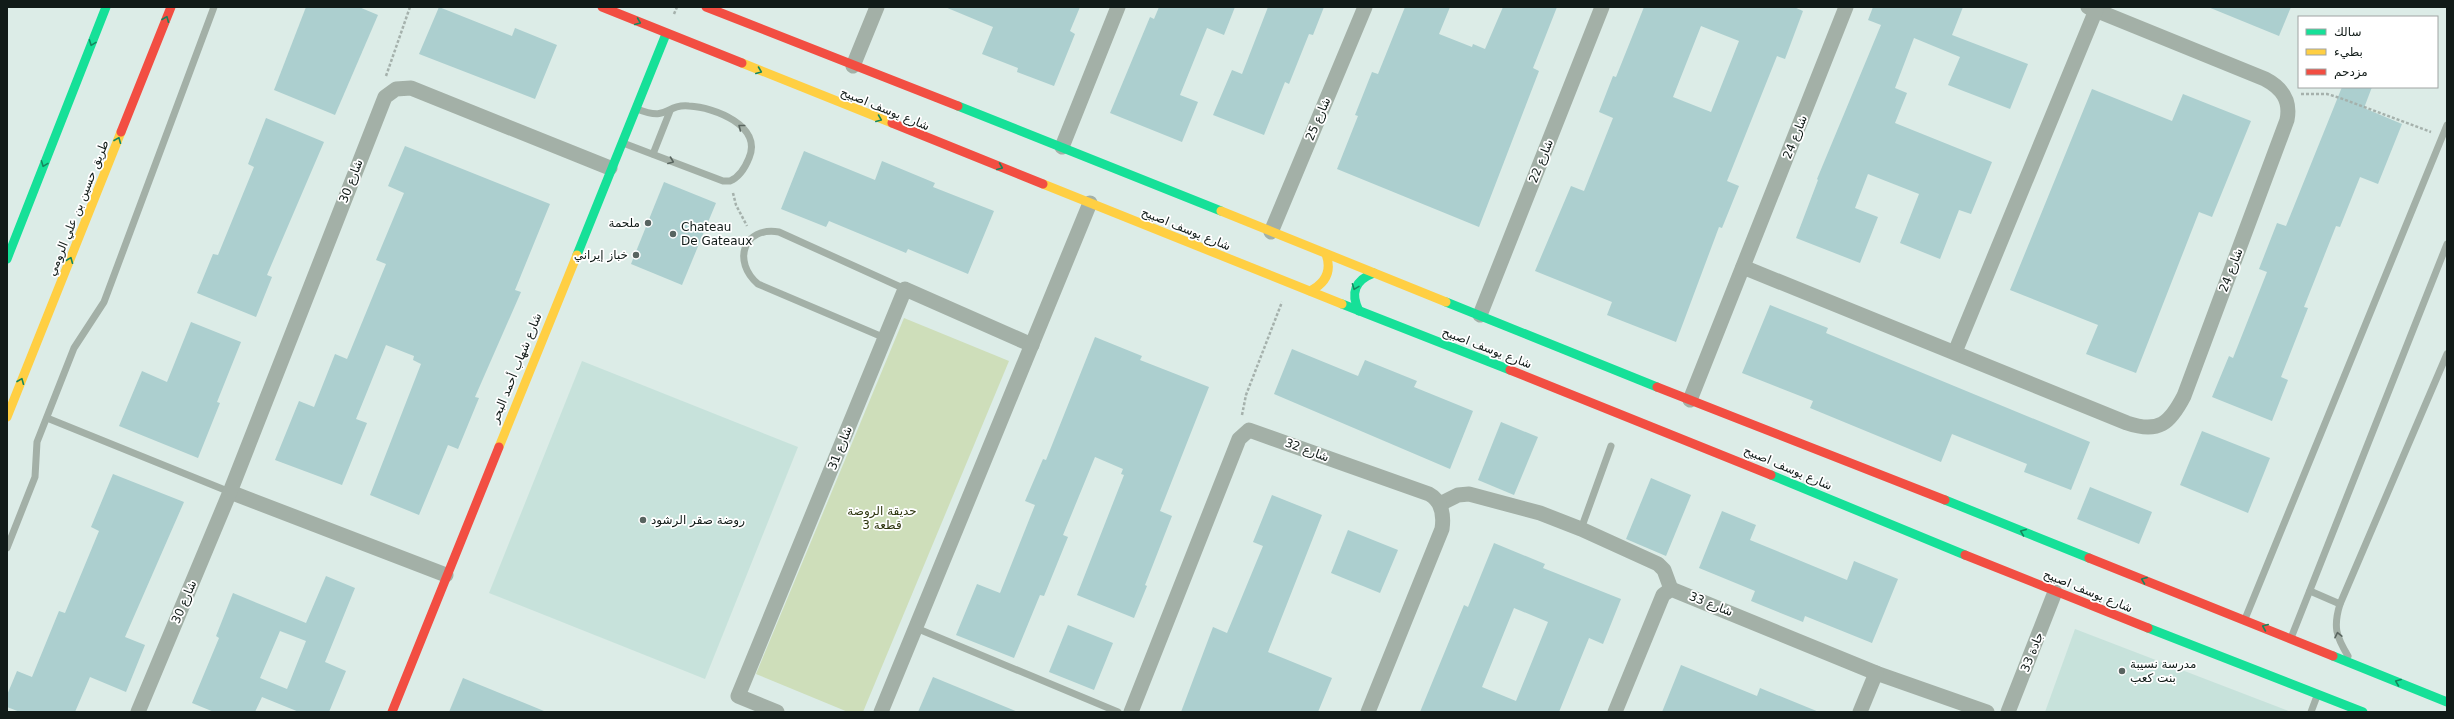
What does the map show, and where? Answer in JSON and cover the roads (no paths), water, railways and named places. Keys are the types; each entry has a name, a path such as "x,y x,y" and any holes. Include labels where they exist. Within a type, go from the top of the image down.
{"main road":[{"path":"7,259 106,7"},
{"name":"طريق حسين بن علي الرومي","path":"7,417 171,7"},
{"name":"شارع يوسف اصبيح","path":"602,7 1289,284 1722,454 2056,592 2363,712"},
{"path":"706,7 1062,147 1690,400 1736,416 2245,619 2447,702"},
{"name":"شارع شهاب أحمد البحر","path":"392,712 610,168 666,34"},
{"path":"1310,291 1322,284 1329,272 1329,263 1326,254"},
{"path":"1359,311 1353,302 1353,292 1356,282 1364,276 1374,273"},
{"path":"2420,692 2427,705"}],"street":[{"path":"853,66 877,7"},
{"path":"1062,147 1118,7"},
{"name":"شارع 25","path":"1271,232 1365,7"},
{"name":"شارع 22","path":"1480,315 1602,7"},
{"name":"شارع 24","path":"1690,400 1846,7"},
{"path":"1955,352 2092,9"},
{"name":"شارع 24","path":"1743,267 2131,424 2150,428 2161,425 2173,414 2184,396 2287,120 2289,108 2287,98 2278,86 2265,79 2092,9"},
{"name":"شارع 30","path":"138,712 230,492 382,103 392,91 411,88 610,168"},
{"path":"881,712 1090,203"},
{"path":"905,289 1032,345"},
{"name":"شارع 31","path":"777,712 738,696 905,289"},
{"name":"شارع 32","path":"1131,712 1239,439 1246,432 1256,431 1429,494 1440,504"},
{"path":"230,492 446,575"},
{"path":"1368,712 1442,530 1444,518 1440,504 1458,495 1469,494 1534,511 1581,529 1658,564 1667,574 1672,589 1663,595 1614,712"},
{"name":"شارع 33","path":"1672,589 1876,673 1987,712"},
{"name":"جادة 33","path":"2008,712 2056,592"},
{"path":"1860,712 1876,673"}],"lane":[{"path":"7,548 34,476 37,442 74,348 104,302 214,7"},
{"path":"621,142 723,181 730,181 742,171 752,153 752,143 746,131 730,119 702,108 688,105 655,115 635,109"},
{"path":"653,154 670,111"},
{"path":"2245,619 2447,125"},
{"path":"885,338 758,284 747,273 742,256 748,242 753,237 764,231 779,232 905,289"},
{"path":"2291,638 2447,244"},
{"path":"2352,664 2338,639 2335,620 2340,604 2447,354"},
{"path":"47,418 230,492"},
{"path":"1581,529 1611,446"},
{"path":"2310,591 2340,604"},
{"path":"916,628 1118,712"},
{"path":"2311,712 2318,694"}],"place":[{"name":"ملحمة","path":"648,223"},
{"name":"Chateau De Gateaux","path":"673,234"},
{"name":"خباز إيراني","path":"636,255"},
{"name":"روضة صقر الرشود","path":"643,520"},
{"name":"مدرسة نسيبة بنت كعب","path":"2122,671"}],"park label":[{"name":"حديقة الروضة قطعة 3","path":"882,518"}]}
